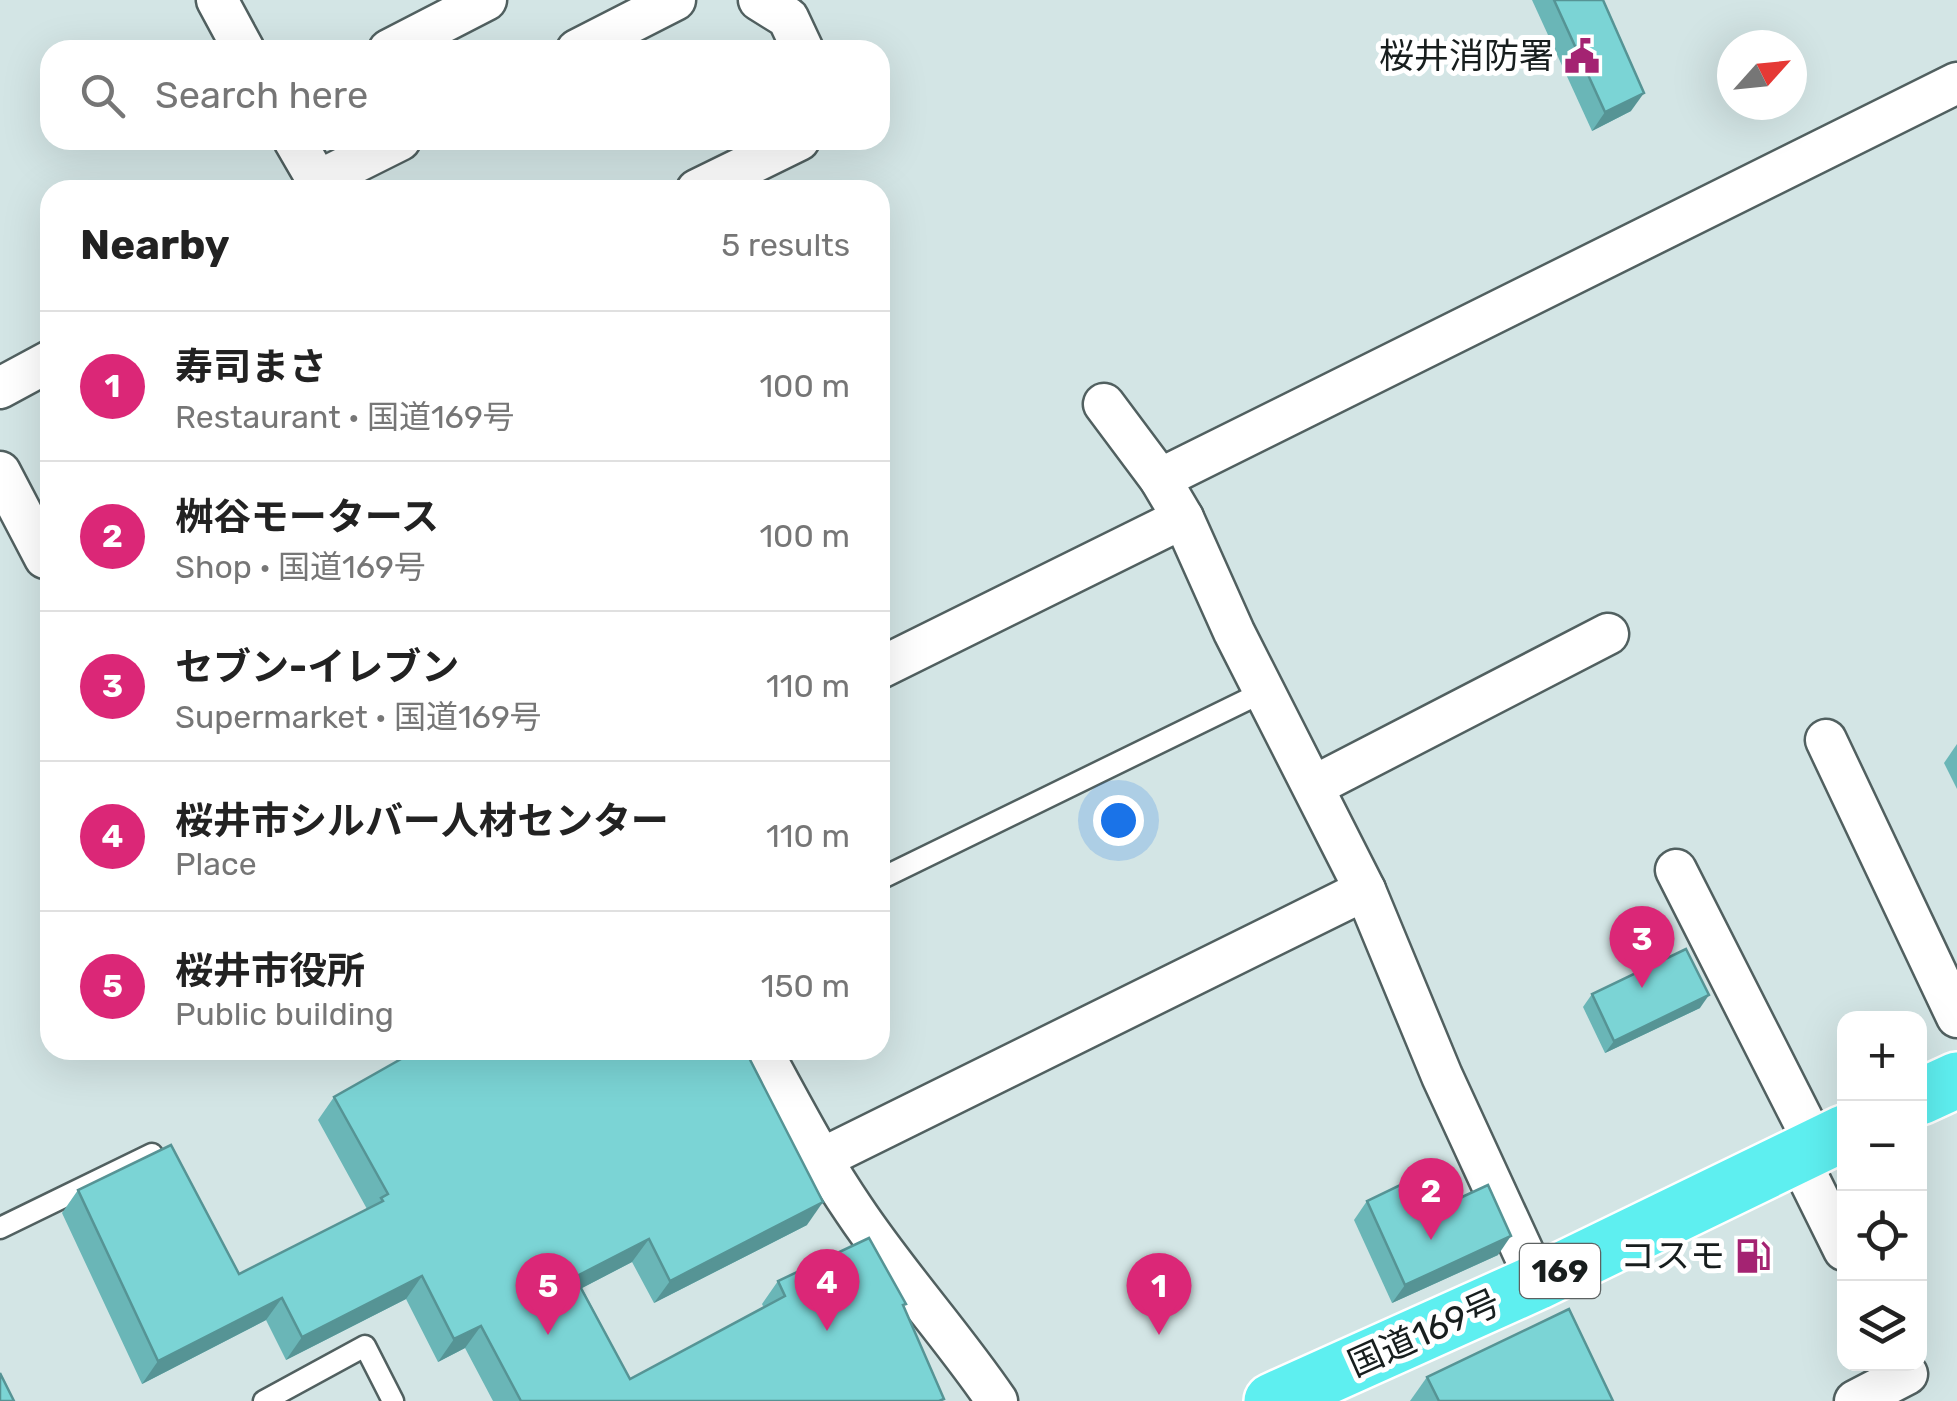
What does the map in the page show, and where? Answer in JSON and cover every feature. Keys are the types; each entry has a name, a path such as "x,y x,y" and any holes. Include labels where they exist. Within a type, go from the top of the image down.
{"highway":[{"path":"1927,1094 1957,1080"},
{"name":"国道169号","path":"1272,1401 1537,1282 1819,1144"}],"street":[{"path":"217,0 239,40"},
{"path":"408,40 486,0"},
{"path":"597,40 675,0"},
{"path":"759,0 788,18 798,40"},
{"path":"1160,478 1957,83"},
{"path":"300,150 317,180"},
{"path":"330,180 383,150"},
{"path":"717,180 779,150"},
{"path":"0,388 40,367"},
{"path":"1104,404 1160,478 1183,518 1365,890 1442,1076 1537,1282"},
{"path":"0,472 40,548"},
{"path":"890,663 1183,518"},
{"path":"1314,786 1608,634"},
{"path":"1826,740 1957,1018"},
{"path":"1676,870 1819,1144 1837,1220"},
{"path":"821,1159 1365,890"},
{"path":"767,1060 856,1214 958,1343 997,1401"},
{"path":"1855,1401 1910,1380"}],"lane":[{"path":"890,874 1265,690"},
{"path":"0,1228 152,1154"},
{"path":"264,1401 365,1346 393,1401"}],"building":[{"path":"1554,0 1603,0 1644,93 1605,112"},
{"path":"1686,949 1709,995 1614,1041 1592,994"},
{"path":"399,1060 750,1060 823,1202 670,1281 649,1239 575,1277 630,1379 785,1296 778,1281 869,1238 906,1304 903,1305 944,1399 521,1401 481,1326 454,1339 422,1276 302,1337 282,1298 158,1361 78,1190 171,1145 239,1274 383,1201 381,1198 388,1194 334,1097"},
{"path":"1419,1176 1434,1210 1488,1185 1511,1236 1405,1285 1367,1201"},
{"path":"1569,1309 1613,1401 1439,1401 1427,1377"},
{"path":"0,1373 14,1401 0,1401"}],"place":[{"name":"桜井消防署","path":"1582,56"},
{"name":"セブン-イレブン","path":"1642,988"},
{"name":"桝谷モータース","path":"1431,1240"},
{"name":"コスモ","path":"1753,1256"},
{"name":"桜井市シルバー人材センター","path":"827,1331"},
{"name":"桜井市役所","path":"548,1335"},
{"name":"寿司まさ","path":"1159,1335"}]}
